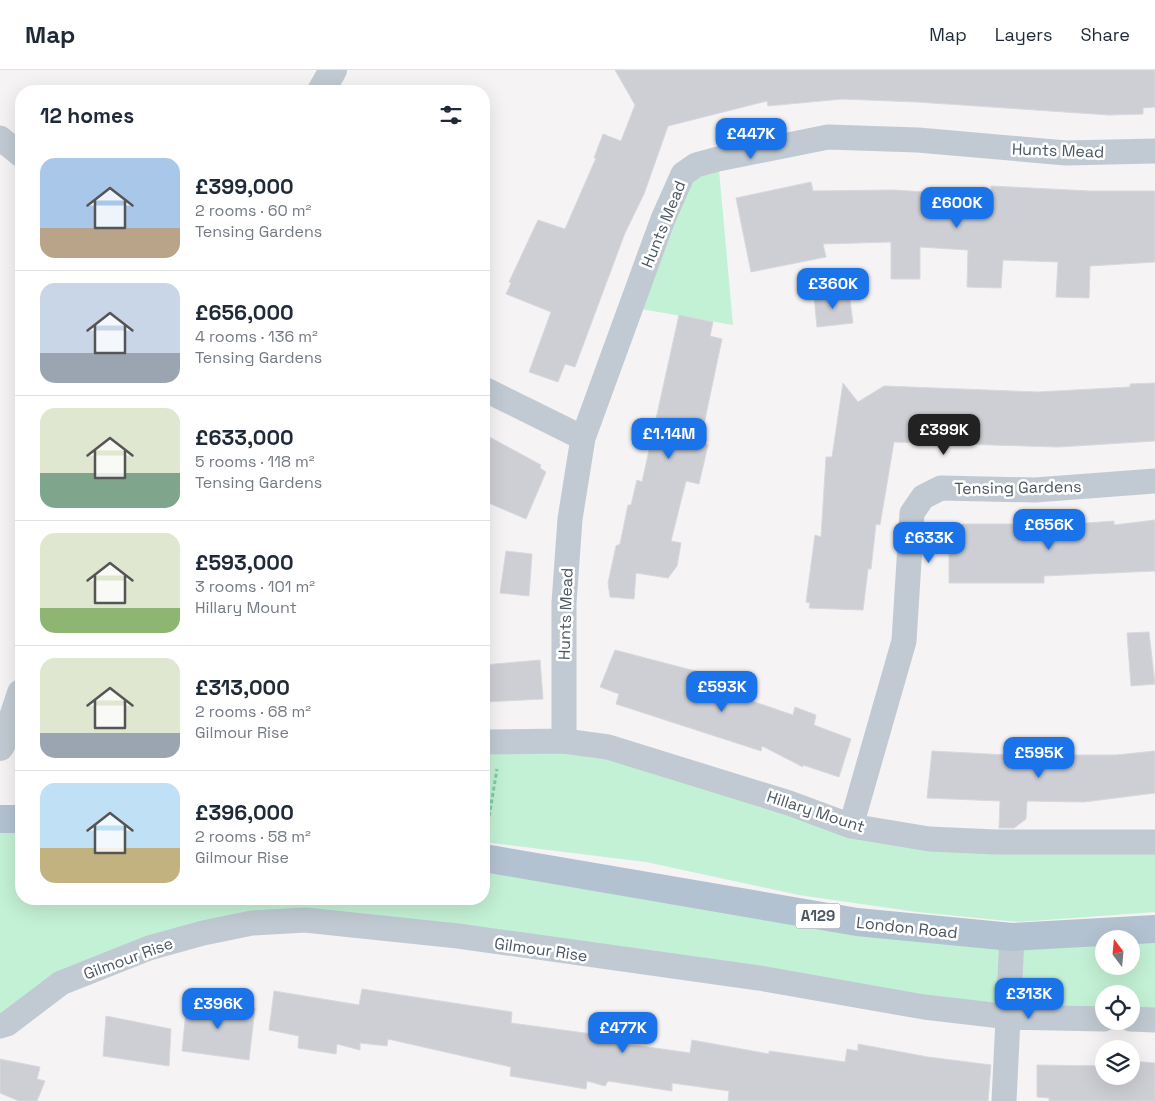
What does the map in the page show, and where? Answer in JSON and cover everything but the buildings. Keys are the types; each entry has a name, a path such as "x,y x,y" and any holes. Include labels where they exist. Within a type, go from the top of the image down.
{"main road":[{"path":"0,819 15,819"},
{"name":"London Road","path":"490,846 857,922 1012,937 1155,929"}],"street":[{"path":"324,85 333,70"},
{"name":"Hunts Mead","path":"564,741 564,603 570,519 582,438 663,219 683,174 696,165 718,159 828,137 918,140 1066,153 1155,151"},
{"path":"0,138 15,150"},
{"path":"490,392 582,438"},
{"name":"Tensing Gardens","path":"851,826 904,640 912,513 923,497 941,488 1035,490 1155,481"},
{"path":"0,747 7,735 15,711"},
{"name":"Hillary Mount","path":"493,741 564,741 608,747 790,803 851,826 929,839 995,842 1155,842"},
{"name":"Gilmour Rise","path":"0,1026 7,1024 61,983 149,948 203,933 242,925 305,920 458,936 759,978 924,1007 1010,1017 1095,1018"},
{"path":"1004,1101 1010,1017 1012,937"},
{"path":"1140,1019 1155,1020"}],"path":[{"path":"490,780 493,741"}],"green space":[{"path":"718,159 733,325 630,307 674,193"},
{"path":"564,741 851,826 1155,842 1155,912 1018,922 917,912 799,895 646,862 490,843 490,742"},
{"path":"15,823 15,905 490,905 490,859 857,922 1155,929 1155,1009 1140,1015 1140,985 1095,985 1095,1018 305,920 149,948 0,1026 0,824"}]}
